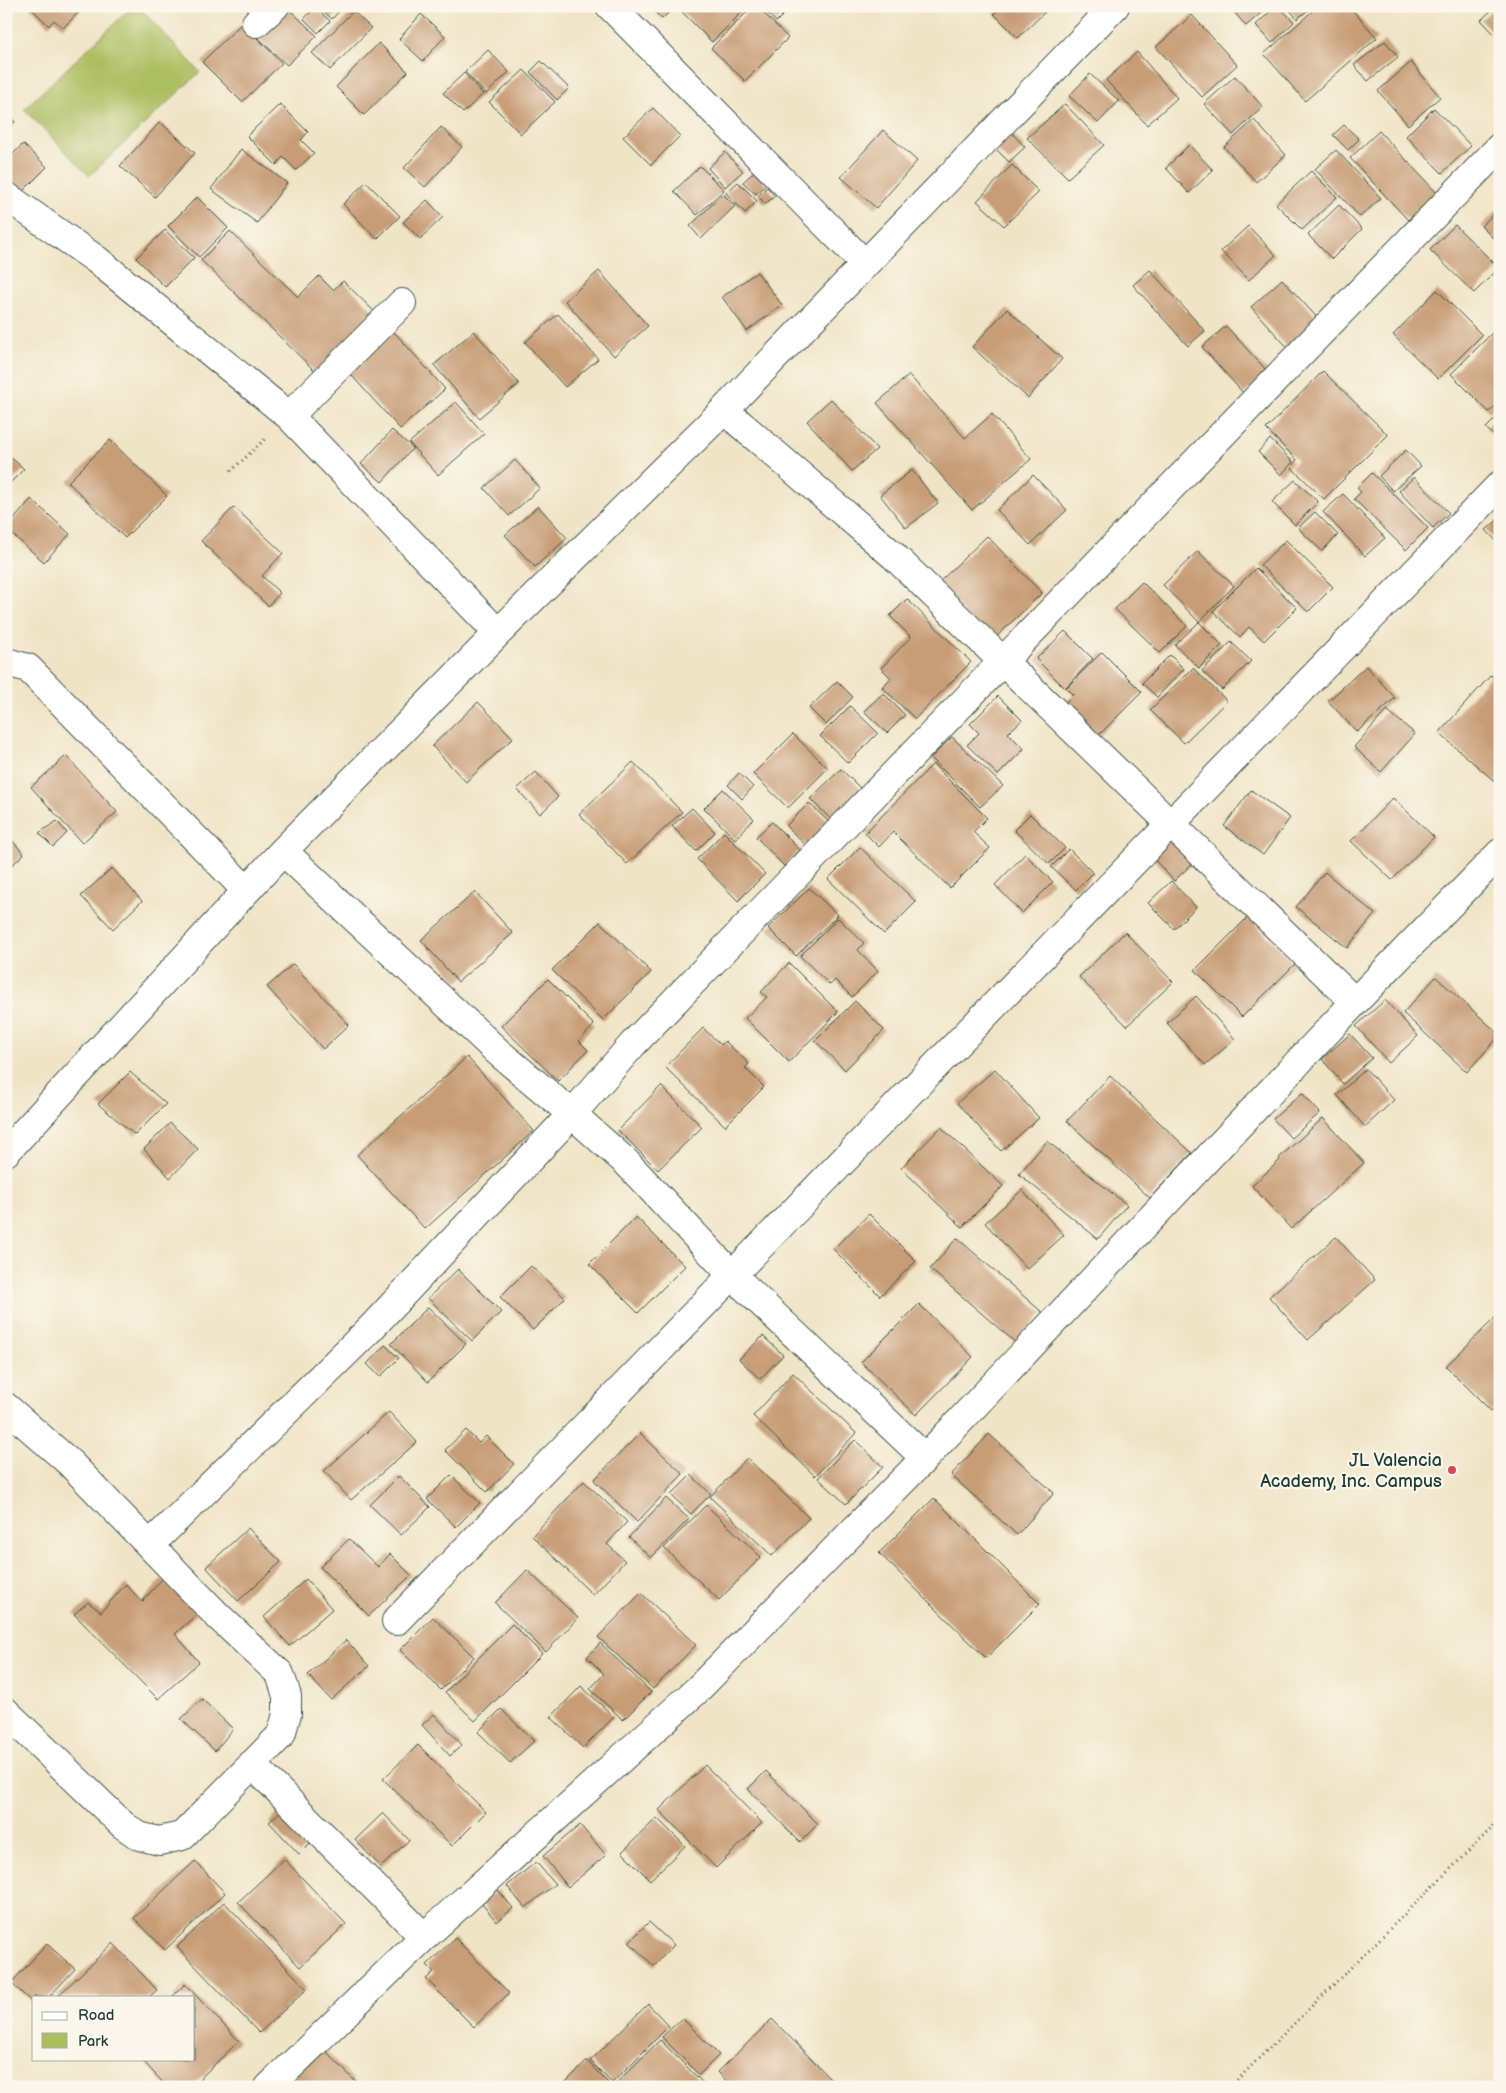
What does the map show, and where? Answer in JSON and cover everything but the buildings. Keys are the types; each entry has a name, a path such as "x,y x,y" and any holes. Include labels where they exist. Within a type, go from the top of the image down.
{"street":[{"path":"610,6 865,264"},
{"path":"10,1140 283,851 498,633 724,410 1115,6"},
{"path":"150,1544 371,1328 572,1114 633,1044 1500,147"},
{"path":"6,196 97,260 289,416 498,633"},
{"path":"289,416 402,303"},
{"path":"724,410 894,556 1004,660 1355,1002"},
{"path":"396,1621 734,1276 1500,484"},
{"path":"6,662 28,668 246,890"},
{"path":"283,851 491,1045 627,1163 734,1276 925,1458"},
{"path":"269,2087 424,1937 696,1691 925,1458 1355,1002 1500,853"},
{"path":"6,1407 70,1463 218,1616 280,1674 287,1696 287,1714 281,1735 182,1836 159,1841 139,1836 123,1825 6,1712"},
{"path":"252,1764 424,1937"}],"path":[{"path":"231,471 289,416"},
{"path":"1230,2087 1500,1820"}],"green space":[{"path":"133,6 138,6 200,72 89,176 24,109"}],"place":[{"name":"JL Valencia Academy, Inc. Campus","path":"1452,1470"}]}
